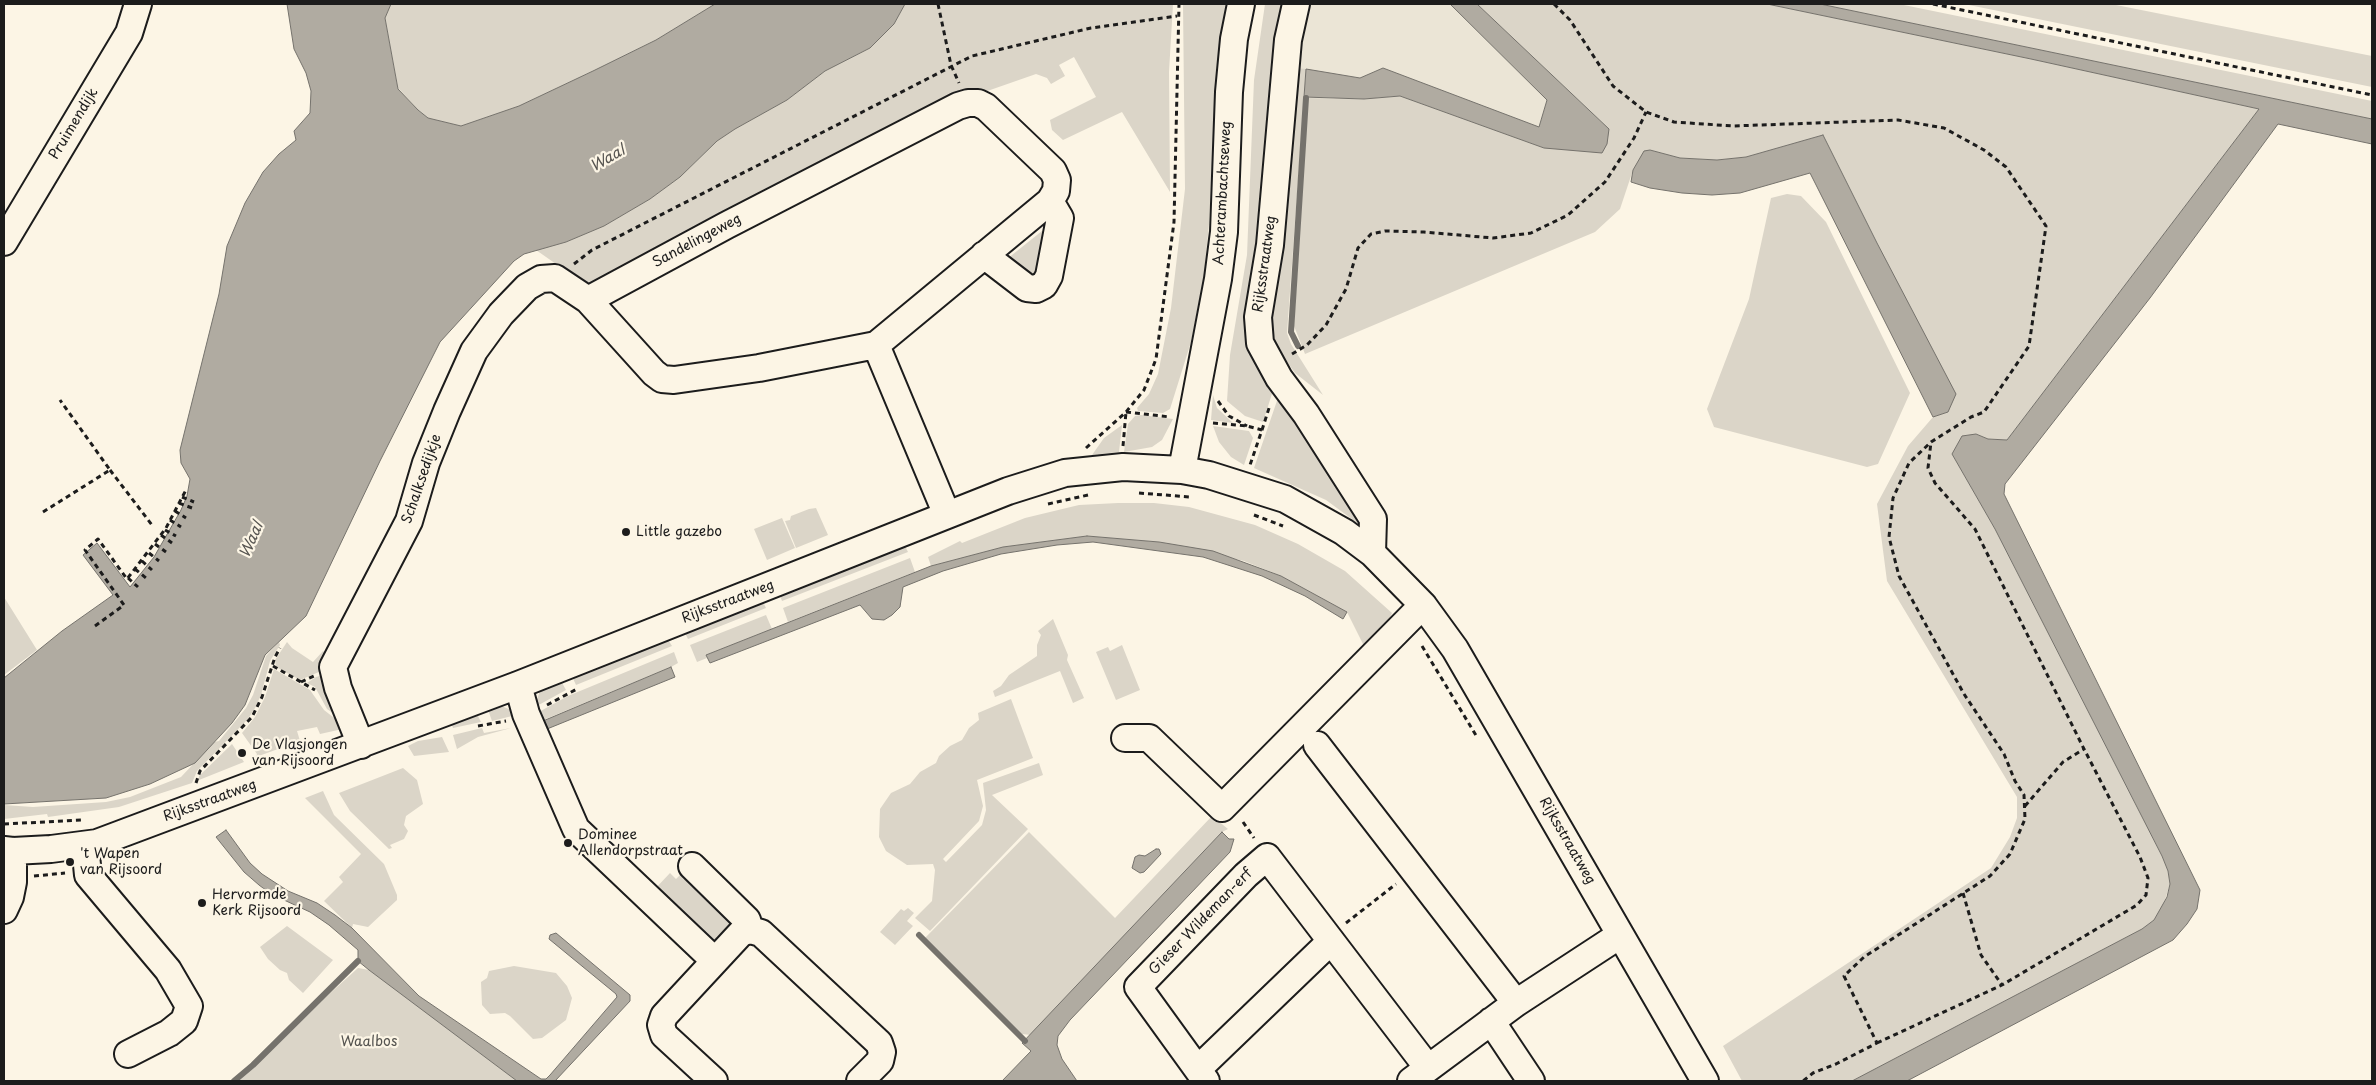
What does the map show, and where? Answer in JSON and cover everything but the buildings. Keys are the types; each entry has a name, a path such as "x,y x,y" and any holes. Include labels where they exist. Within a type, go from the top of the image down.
{"street":[{"name":"Pruimendijk","path":"4,242 129,33 138,4"},
{"name":"Achterambachtseweg","path":"1182,470 1219,269 1224,232 1229,92 1234,39 1241,4"},
{"name":"Rijksstraatweg","path":"1296,4 1288,40 1270,245 1258,317 1260,343 1271,364 1306,414 1373,519 1372,553"},
{"path":"555,278 588,300 654,373 662,379 674,380 759,368 876,345 1050,201 1056,191 1057,180 1053,171 986,107 978,103 968,103"},
{"name":"Sandelingeweg","path":"588,300 727,225 958,106 968,103"},
{"path":"984,254 1027,288 1036,289 1044,285 1049,276 1060,218 1050,201"},
{"name":"Schalksedijkje","path":"361,745 338,688 333,667 336,658 409,521 426,463 474,351 501,314 527,287 541,279 555,278"},
{"path":"876,345 947,515"},
{"name":"Rijksstraatweg","path":"9,851 97,843 518,685 1008,491 1065,474 1123,467 1182,470 1217,477 1286,499 1344,532 1372,553 1415,613 1455,649 1705,1081"},
{"path":"1124,738 1149,738 1222,808 1415,613"},
{"path":"518,685 526,714 576,829 715,961"},
{"path":"1317,745 1516,1003"},
{"path":"85,845 88,875 168,970 189,1006 184,1021 128,1054"},
{"path":"4,910 10,897 13,882 9,851"},
{"name":"Gieser Wildeman-erf","path":"1202,1075 1138,987 1246,875 1267,858 1329,939 1419,1074 1516,1003 1620,935"},
{"path":"692,866 747,920 750,930"},
{"path":"714,1081 664,1035 661,1025 664,1016 741,933 750,930 761,933 879,1043 882,1052 880,1061 860,1081"},
{"path":"1202,1075 1329,939"},
{"path":"1491,1022 1531,1081"}],"path":[{"path":"938,4 951,65 968,103"},
{"path":"1163,416 1126,412 1144,390 1156,360 1161,325 1174,222 1177,16 1179,4"},
{"path":"1554,4 1570,20 1613,86 1646,112 1674,122 1734,126 1898,120 1944,128 1984,150 2006,167 2046,226 2029,346 1984,412 1971,417 1930,442 1909,463 1893,498 1889,537 1899,576 1964,694 2004,754 2015,781 2024,795 2025,819 2010,854 1990,876 1864,957 1844,976 1876,1043"},
{"path":"1932,4 2372,95"},
{"path":"555,278 592,250 951,65 972,56 1091,28 1177,16"},
{"path":"1271,364 1307,345 1326,325 1346,289 1358,248 1371,234 1385,231 1424,232 1492,238 1531,233 1568,215 1605,182 1634,138 1646,112"},
{"path":"60,400 152,525"},
{"path":"1803,1081 1813,1073 1836,1064 1876,1043 2002,984 2138,905 2146,895 2148,878 2140,857 2084,749 1976,529 1935,483 1928,468 1930,442"},
{"path":"43,512 110,470"},
{"path":"128,578 165,530 186,488"},
{"path":"1134,492 1196,497"},
{"path":"182,497 194,502"},
{"path":"179,502 192,508"},
{"path":"175,511 186,518"},
{"path":"1253,515 1290,529"},
{"path":"170,520 181,527"},
{"path":"165,530 176,536"},
{"path":"161,535 172,543"},
{"path":"95,626 124,605 85,550 98,540 127,580 128,578 138,587"},
{"path":"155,544 166,552"},
{"path":"149,553 159,561"},
{"path":"142,560 152,570"},
{"path":"135,569 146,578"},
{"path":"1415,613 1482,744"},
{"path":"196,786 200,771 252,717 262,697 280,648"},
{"path":"273,666 315,690 318,696"},
{"path":"2025,806 2063,762 2084,749"},
{"path":"4,824 12,823"},
{"path":"1329,939 1414,870"},
{"path":"1963,894 1980,955 2002,984"}],"shaded area":[{"path":"1305,4 1450,4 1547,100 1539,127 1383,68 1360,78 1295,68"}],"green space":[{"path":"391,4 715,4 656,40 593,71 519,106 461,126 428,118 398,88 385,18"},
{"path":"905,4 1173,4 1169,72 1170,192 1122,112 1063,140 1052,130 1050,120 1096,97 1074,57 1059,65 1065,76 1051,84 1047,78 1036,74 973,96 589,287 536,250 566,242 604,226 650,199 680,177 717,141 787,100 825,71 870,48 894,24"},
{"path":"1183,4 1227,4 1217,64 1209,224 1204,276 1191,342 1170,409 1163,413 1138,411 1137,408 1149,394 1158,374 1171,308 1185,189"},
{"path":"1265,4 1292,4 1256,338 1276,381 1263,422 1245,416 1227,401 1230,355 1247,255 1254,80"},
{"path":"1477,4 1767,4 2259,109 2007,440 1988,439 1976,434 1952,454 1995,529 2162,856 2168,871 2170,884 2162,909 2154,920 2142,929 1852,1081 1742,1081 1723,1046 1991,868 2010,837 2017,818 2017,797 1887,581 1877,504 1908,446 1933,417 1948,412 1877,243 1823,135 1746,157 1717,160 1680,158 1650,150 1633,170 1620,209 1595,232 1305,354 1294,326 1308,98 1364,99 1400,96 1544,148 1609,129"},
{"path":"1820,4 1899,4 2372,101 2372,119"},
{"path":"1964,4 2111,4 2372,56 2372,87"},
{"path":"1295,68 1306,69 1287,333 1291,344 1323,395 1295,373 1277,348 1269,315"},
{"path":"1787,194 1801,196 1826,222 1910,393 1878,464 1867,467 1714,427 1707,409 1749,299 1771,198"},
{"path":"1046,230 1040,282 1007,259 1042,231"},
{"path":"1281,389 1368,525 1360,525 1326,500 1254,468"},
{"path":"1213,395 1217,408 1233,423 1211,420"},
{"path":"1135,416 1173,419 1162,440 1152,447 1124,452 1128,424"},
{"path":"1122,425 1119,452 1092,455 1104,438"},
{"path":"1213,426 1249,431 1253,438 1244,465 1231,457 1219,442"},
{"path":"1154,503 1189,507 1255,525 1298,544 1345,571 1392,613 1390,617 1393,621 1366,650 1347,612 1281,576 1244,561 1159,542 1087,536 1003,547 931,566 928,557 960,541 962,543 1025,518 1079,505"},
{"path":"816,508 828,535 796,548 785,521 790,520 791,516"},
{"path":"782,518 795,548 767,560 754,529"},
{"path":"904,544 908,552 782,601 779,593"},
{"path":"910,558 915,572 788,622 783,608"},
{"path":"4,597 37,650 4,675"},
{"path":"762,600 766,608 688,639 684,631"},
{"path":"766,615 772,629 706,655 707,658 697,662 690,645"},
{"path":"1053,619 1068,655 1067,660 1084,698 1073,703 1060,671 995,697 993,691 1001,686 1009,675 1037,656 1037,645 1041,635 1038,631"},
{"path":"667,638 672,646 576,685 571,674"},
{"path":"279,642 280,645 270,661 261,695 255,708 248,719 197,771 192,783 119,807 48,817 47,814 4,819 4,805 33,807 106,802 130,797 181,777 214,742 219,741 246,708 253,695 266,656"},
{"path":"287,642 292,648 313,662 323,651 332,657 326,669 300,680 276,667 275,660"},
{"path":"1122,645 1140,690 1116,700 1096,652 1108,647 1110,651"},
{"path":"674,652 678,663 671,667 541,721 537,713 568,696"},
{"path":"274,669 310,690 324,710 347,728 320,734 317,727 297,731 300,741 256,757 257,754 242,733 255,717 265,697"},
{"path":"327,674 337,716 327,709 315,687 307,683 316,677"},
{"path":"560,679 566,690 535,707 540,690"},
{"path":"1011,699 1033,758 977,780 983,806 979,821 943,859 946,862 982,825 986,810 983,783 1039,763 1043,775 992,795 1028,829 930,931 915,918 932,901 935,870 933,864 907,865 886,851 879,837 880,809 891,793 910,784 920,772 936,763 939,756 950,746 962,740 969,728 979,720 978,713"},
{"path":"499,705 511,710 516,715 492,721 487,707"},
{"path":"476,712 481,722 453,728 451,722"},
{"path":"482,728 484,733 511,728 478,737 457,749 453,735"},
{"path":"442,737 449,752 414,756 408,746 418,741"},
{"path":"232,744 244,762 199,780 199,776"},
{"path":"403,768 417,780 423,804 406,816 404,825 408,831 404,839 390,845 392,848 389,849 350,811 339,793"},
{"path":"323,791 334,815 384,864 397,895 397,900 368,927 353,924 352,928 324,901 343,882 339,877 361,854 305,798"},
{"path":"1212,816 1228,829 1222,832 1031,1035 1022,1034 925,938 1029,832 1115,918"},
{"path":"685,870 734,920 723,941 711,943 653,891 670,873 676,879"},
{"path":"908,908 914,913 907,921 913,926 895,945 880,932 901,909 904,911"},
{"path":"287,926 333,960 303,993 289,980 287,973 280,970 268,959 260,947"},
{"path":"514,966 556,973 567,986 572,998 566,1020 542,1038 533,1039 510,1016 505,1013 490,1014 482,1005 481,982 487,978 489,971"},
{"name":"Waalbos","path":"358,968 369,970 517,1081 233,1081"}],"water":[{"name":"Waal","path":"287,4 391,4 385,18 398,89 428,118 461,126 519,106 593,71 656,40 715,4 905,4 894,24 870,48 825,71 787,100 717,141 680,177 650,199 604,226 566,242 524,254 514,261 440,342 380,461 306,616 265,655 245,705 232,723 195,763 150,784 106,798 4,804 4,678 62,631 113,595 83,555 97,543 130,587 154,557 187,496 190,479 181,463 180,450 219,294 227,246 245,203 263,172 279,154 296,140 294,131 310,113 311,91 306,73 294,49"},
{"path":"1450,4 1477,4 1609,129 1607,144 1602,153 1544,148 1400,96 1364,99 1304,97 1306,69 1360,78 1383,68 1539,127 1547,100"},
{"path":"1767,4 1820,4 2372,119 2372,144 2278,124 2150,298 2005,484 2004,494 2200,890 2197,909 2173,940 1907,1081 1852,1081 2142,929 2154,920 2167,897 2170,884 2168,871 2162,856 1995,529 1952,454 1962,436 1976,434 1988,439 2007,440 2259,109"},
{"path":"1823,135 1956,394 1948,412 1933,417 1810,173 1740,193 1712,195 1650,188 1631,182 1633,170 1644,151 1650,150 1680,158 1717,160 1746,157"},
{"path":"1087,536 1159,542 1213,551 1281,576 1347,612 1343,619 1305,596 1262,576 1203,557 1093,542 1057,545 1001,554 943,571 903,587 900,607 884,620 872,619 860,605 710,663 706,655 931,566 1003,547"},
{"path":"671,667 675,677 547,729 543,721"},
{"path":"226,830 250,863 262,874 288,891 317,903 335,915 352,928 419,996 541,1079 546,1079 550,1075 617,997 616,994 549,939 550,935 556,933 630,995 630,1001 555,1081 517,1081 358,961 358,950 329,925 310,912 271,894 259,885 244,872 216,837"},
{"path":"1222,832 1229,839 1234,839 1230,852 1070,1020 1058,1036 1057,1045 1062,1059 1077,1081 1002,1081 1031,1051 1022,1043"},
{"path":"1159,849 1161,854 1144,872 1140,873 1132,868 1135,857 1139,855 1145,856"}],"waterway":[{"path":"1298,346 1291,332 1306,98"},
{"path":"919,935 1025,1041"},
{"path":"234,1081 253,1065 358,961"}],"place":[{"name":"Little gazebo","path":"626,532"},
{"name":"De Vlasjongen van Rijsoord","path":"242,753"},
{"name":"Dominee Allendorpstraat","path":"568,843"},
{"name":"'t Wapen van Rijsoord","path":"70,862"},
{"name":"Hervormde Kerk Rijsoord","path":"202,903"}]}
